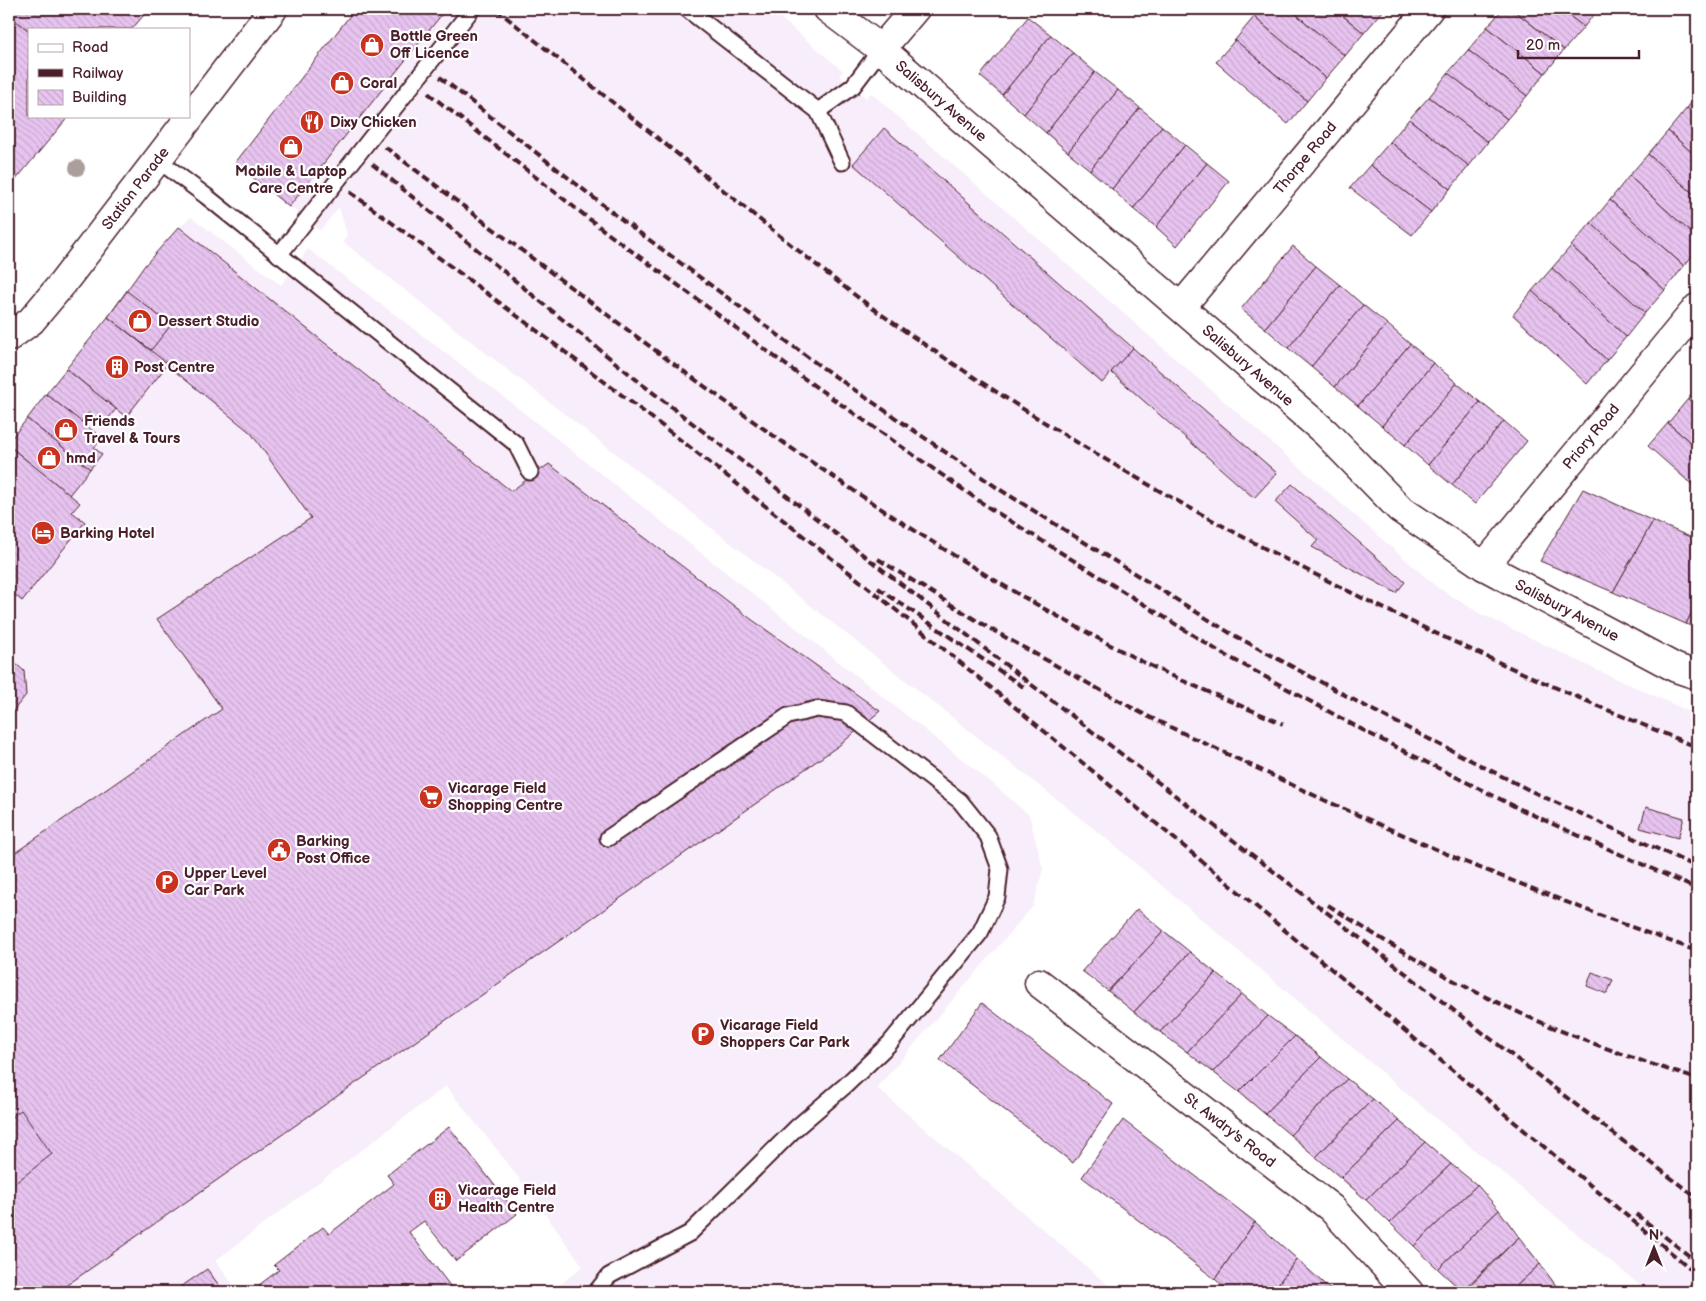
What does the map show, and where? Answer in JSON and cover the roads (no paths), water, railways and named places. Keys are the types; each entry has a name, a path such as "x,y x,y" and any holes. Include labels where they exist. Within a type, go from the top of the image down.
{"street":[{"name":"Station Parade","path":"9,336 31,321 62,284 273,9"},
{"name":"Salisbury Avenue","path":"828,9 881,49 1325,432 1400,509 1484,566 1676,668 1697,675"},
{"path":"881,49 915,9"},
{"name":"Thorpe Road","path":"1181,307 1429,9"},
{"name":"Priory Road","path":"1484,566 1697,308"},
{"name":"St. Awdry's Road","path":"1039,983 1331,1208 1409,1292"}],"lane":[{"path":"279,255 472,9"},
{"path":"688,9 818,111 842,162"},
{"path":"818,111 853,86 881,49"},
{"path":"158,160 206,196 516,444 530,472"},
{"path":"596,1292 609,1276 690,1233 796,1128 846,1085 889,1044 980,933 997,897 1000,868 988,836 960,801 846,714 817,710 788,716 608,838"}],"railway":[{"path":"496,9 813,263 862,300 938,354 1056,429 1144,482 1233,532 1324,579 1508,667 1697,747"},
{"path":"440,77 617,216 820,366 999,489 1230,633 1380,714 1531,791 1697,867"},
{"path":"428,93 606,232 809,382 988,507 1220,652 1370,734 1522,810 1697,889"},
{"path":"385,147 693,378 771,434 931,541 1013,591 1125,653 1176,678 1283,724"},
{"path":"372,164 643,385 1697,1198"},
{"path":"350,192 659,423 812,542 1147,816 1697,1274"},
{"path":"878,559 987,627 1145,715 1324,800 1465,862 1697,951"},
{"path":"878,588 1025,688"},
{"path":"1328,905 1414,958 1458,983 1503,1005 1598,1045 1697,1079"},
{"path":"1636,1214 1697,1262"}],"place":[{"name":"Bottle Green Off Licence","path":"372,45"},
{"name":"Coral","path":"342,83"},
{"name":"Dixy Chicken","path":"312,122"},
{"name":"Mobile & Laptop Care Centre","path":"291,147"},
{"name":"Dessert Studio","path":"140,321"},
{"name":"Post Centre","path":"117,367"},
{"name":"Friends Travel & Tours","path":"66,430"},
{"name":"hmd","path":"49,458"},
{"name":"Barking Hotel","path":"43,533"},
{"name":"Vicarage Field Shopping Centre","path":"431,797"},
{"name":"Barking Post Office","path":"279,850"},
{"name":"Upper Level Car Park","path":"167,882"},
{"name":"Vicarage Field Shoppers Car Park","path":"703,1034"},
{"name":"Vicarage Field Health Centre","path":"440,1199"}]}
